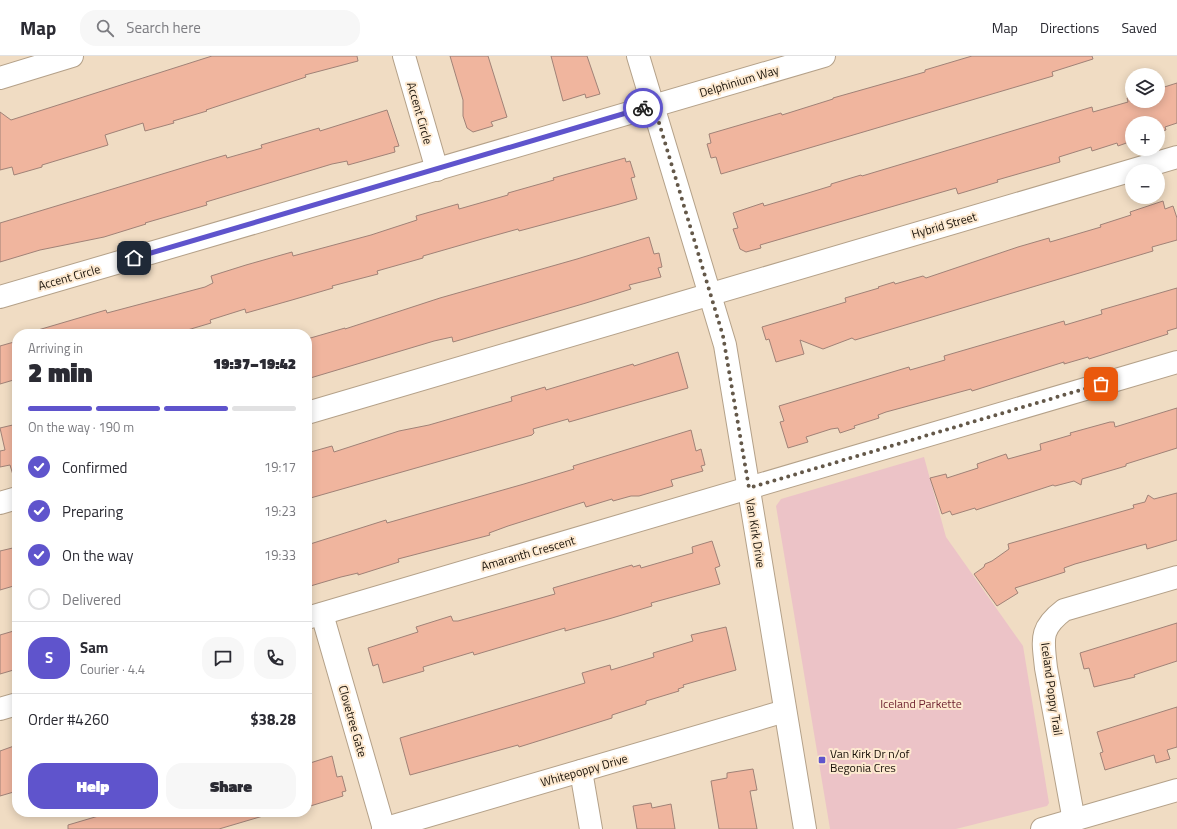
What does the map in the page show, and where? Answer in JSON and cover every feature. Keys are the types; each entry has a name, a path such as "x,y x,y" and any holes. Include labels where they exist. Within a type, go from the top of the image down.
{"street":[{"path":"0,78 72,56"},
{"name":"Accent Circle","path":"404,56 437,170"},
{"name":"Van Kirk Drive","path":"638,56 711,294 725,345 805,829"},
{"name":"Delphinium Way","path":"654,106 824,56"},
{"name":"Accent Circle","path":"0,298 654,106"},
{"name":"Hybrid Street","path":"711,294 1177,157"},
{"path":"312,412 711,294"},
{"name":"Amaranth Crescent","path":"314,616 1177,362"},
{"path":"0,503 12,499"},
{"name":"Iceland Poppy Trail","path":"1074,821 1046,668 1043,642 1045,630 1051,619 1064,610 1177,577"},
{"name":"Clovetree Gate","path":"314,616 384,829"},
{"path":"0,709 12,705"},
{"name":"Whitepoppy Drive","path":"384,829 785,711"},
{"path":"581,771 591,829"},
{"path":"1042,829 1177,790"}],"green space":[{"name":"Iceland Parkette","path":"924,457 946,537 1023,646 1049,803 1047,806 956,829 830,829 776,506 781,499"}],"building":[{"path":"212,56 357,56 358,61 305,75 306,77 173,121 174,123 145,131 143,123 105,135 108,145 42,165 42,167 14,175 12,167 0,170 0,112 11,120"},
{"path":"450,56 488,56 507,117 491,122 493,126 473,132 467,128 463,116 463,100"},
{"path":"551,56 587,56 600,94 586,98 585,94 563,101"},
{"path":"972,56 1092,56 1093,59 1052,72 1053,76 721,174 716,157 711,158 707,144 711,143 709,134 781,113 782,115 833,98 925,72 925,70"},
{"path":"1177,83 1177,123 1165,127 1165,116 1125,116 1125,144 1118,146 1117,143 1092,151 1091,147 1059,157 1060,162 997,180 998,182 958,194 956,188 760,245 761,248 746,252 740,249 733,229 738,228 733,213 763,203 764,206 831,186 831,184 1092,107 1093,112 1125,103 1125,108 1165,108 1165,87"},
{"path":"387,110 399,146 394,147 395,152 348,165 347,161 332,164 206,202 207,205 145,223 146,224 104,237 40,250 0,262 0,223 202,162 226,155 227,158 262,148 261,145 319,128 320,131"},
{"path":"625,158 626,162 630,161 635,177 631,178 637,199 519,231 518,229 423,256 423,258 377,271 378,274 332,286 333,288 246,313 245,309 210,320 211,323 191,329 41,329 106,310 107,313 205,287 213,283 211,276 246,265 292,252 293,256 371,235 417,220 416,216 458,204 459,209 554,180 553,178"},
{"path":"1154,204 1164,204 1165,209 1173,206 1177,218 1177,240 1152,247 1153,251 855,340 852,338 823,349 800,340 804,354 776,362 769,339 766,340 762,327 846,302 845,298 894,282 895,284 923,276 926,278 1018,247 1049,238 1050,242 1101,227 1100,225 1131,215 1130,212"},
{"path":"649,237 654,254 659,253 662,267 658,268 661,277 629,285 631,289 453,342 452,337 434,341 312,378 312,338 345,329 440,298"},
{"path":"1177,288 1177,328 1167,331 1168,334 1089,359 1088,357 1064,364 1064,362 972,391 971,389 886,412 878,415 879,418 854,426 855,428 840,433 838,428 831,429 806,437 808,442 788,448 780,422 784,421 779,406 909,367 910,370 945,360 944,356 1064,321 1065,325 1102,314 1101,310"},
{"path":"12,343 12,380 0,384 0,346"},
{"path":"678,352 688,388 569,422 568,419 533,429 534,433 532,435 312,498 312,452 332,446 334,452 399,431 429,425 512,401 511,397 545,387 546,390 633,364 634,366"},
{"path":"1177,408 1177,448 1126,464 1126,466 1082,479 1081,485 1074,481 1055,486 1053,485 976,510 975,508 952,515 950,511 942,514 930,478 946,474 947,478 978,468 977,464 1006,454 1008,459 1041,450 1040,444 1071,435 1070,433 1110,422 1114,422 1115,427"},
{"path":"12,425 12,472 10,465 0,467 0,451 5,450 0,428"},
{"path":"691,430 696,451 701,449 705,465 701,466 703,471 671,480 673,486 639,496 631,496 613,501 612,499 586,507 584,502 508,526 489,533 490,535 398,559 399,562 358,575 358,573 312,586 312,543 386,520 387,523 524,484 574,469 573,466"},
{"path":"1177,493 1177,540 1147,549 1146,544 1064,568 1065,572 1015,588 1018,593 997,606 974,574 984,567 985,564 1009,549 1008,544 1134,508 1133,505 1145,502 1148,495 1154,499"},
{"path":"712,541 720,566 715,568 720,584 651,603 652,606 565,631 565,628 474,655 473,652 423,667 424,671 383,683 378,664 373,666 368,648 418,632 416,627 451,616 453,621 458,621 555,594 553,588 632,565 633,567 640,565 641,568 693,553 692,547"},
{"path":"12,548 12,586 0,590 0,551"},
{"path":"1177,623 1177,661 1134,675 1135,677 1094,687 1089,668 1084,669 1080,653"},
{"path":"726,627 736,670 683,685 684,687 678,689 679,691 646,701 646,704 612,715 612,718 519,747 518,745 410,775 400,738 585,683 582,673 610,665 611,670 654,657 653,653 693,641 691,635"},
{"path":"12,631 12,670 0,674 0,635"},
{"path":"1177,707 1177,747 1167,750 1170,759 1156,763 1154,755 1105,770 1100,753 1103,752 1097,732"},
{"path":"12,747 12,792 0,796 0,751"},
{"path":"332,756 337,777 342,776 346,791 342,792 343,796 312,805 312,762"},
{"path":"753,769 757,790 750,791 757,829 719,829 711,781 727,778 727,773"},
{"path":"651,803 652,808 671,804 675,829 637,829 633,806"},
{"path":"95,817 260,817 219,829 68,829 68,825"}],"way so far":[{"path":"643,108 654,106 721,327 749,488 1101,384"}],"place":[{"name":"Van Kirk Dr n/of Begonia Cres","path":"822,760"}],"route":[{"path":"134,258 437,170 643,108"}]}
